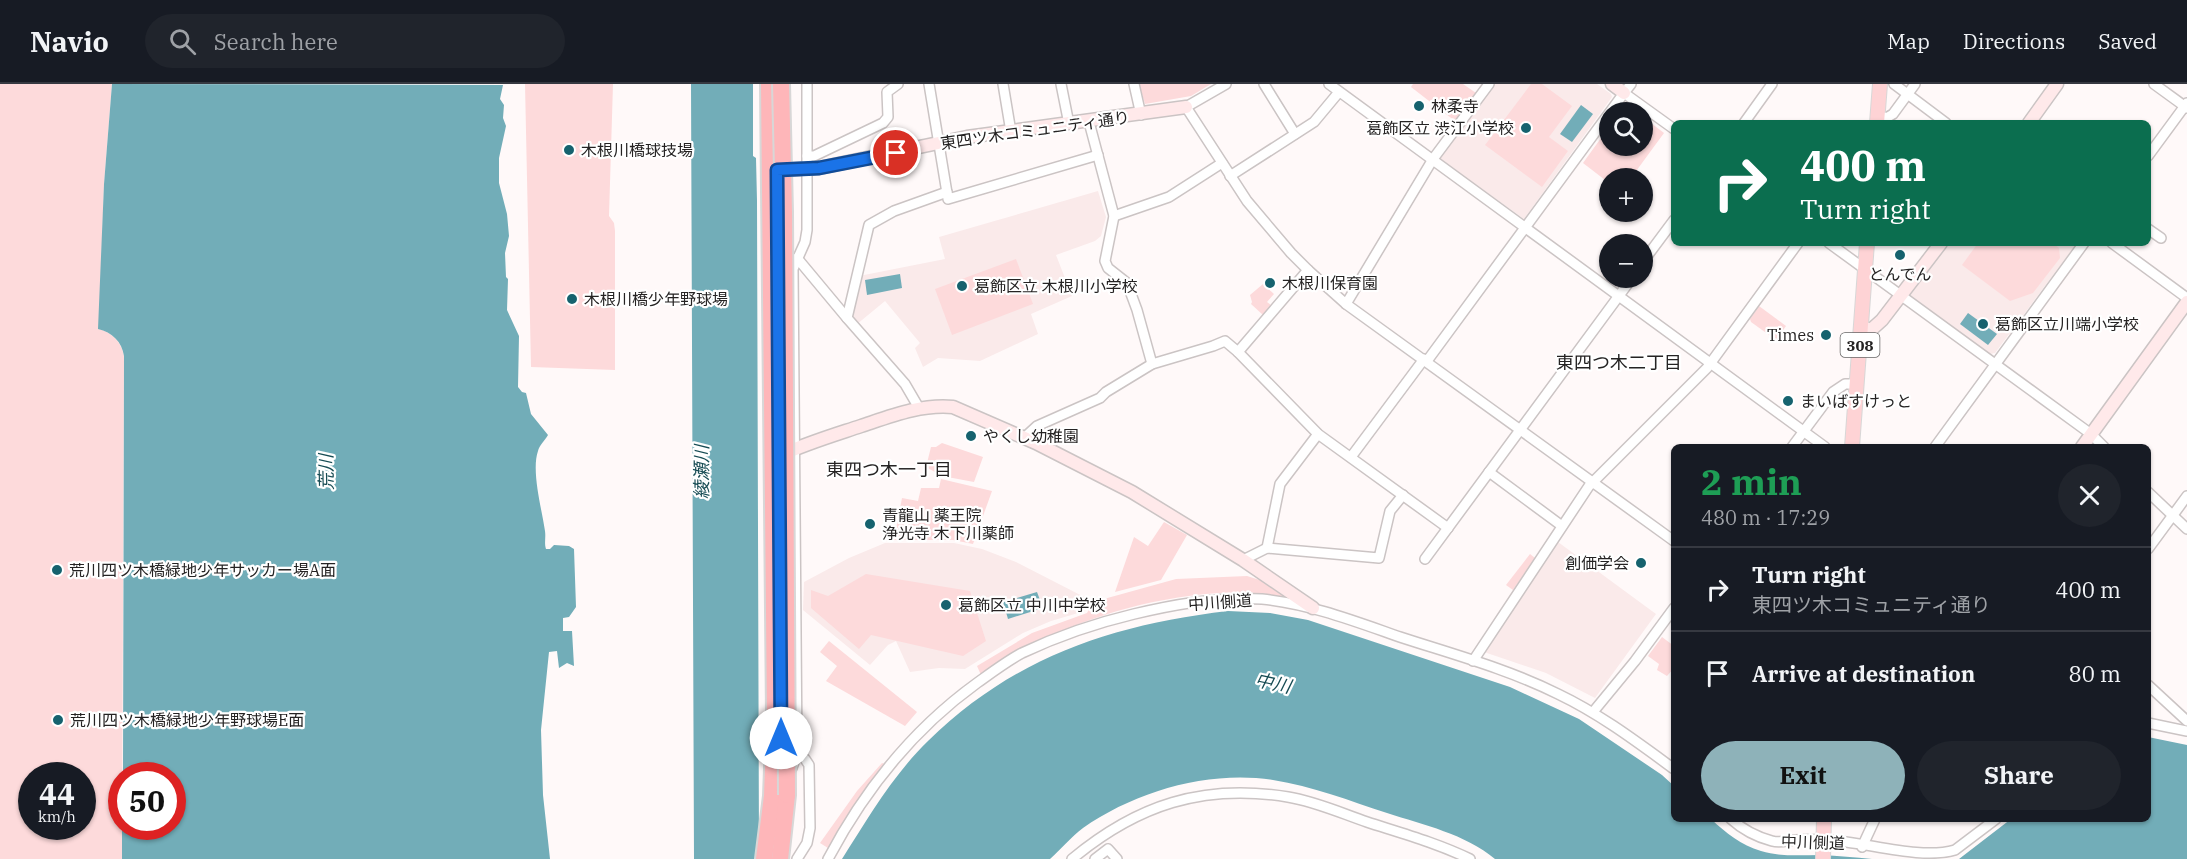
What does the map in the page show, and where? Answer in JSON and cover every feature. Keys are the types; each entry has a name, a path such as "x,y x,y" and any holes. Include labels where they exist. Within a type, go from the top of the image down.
{"highway":[{"path":"764,859 772,796 775,715 769,84"},
{"path":"779,84 784,236 788,715 787,795 779,859"}],"main road":[{"path":"1877,120 1880,84"},
{"name":"308","path":"1852,444 1867,246"},
{"path":"1823,851 1824,822"}],"street":[{"path":"779,84 777,170 781,784 779,859"},
{"path":"781,784 788,777 797,753 794,269 807,230 807,84"},
{"path":"807,156 814,156 884,123 888,117 887,92 898,84"},
{"path":"929,84 948,199 1098,155"},
{"path":"1003,84 1011,132"},
{"path":"1061,84 1069,124"},
{"path":"1134,84 1141,115"},
{"path":"1226,84 1186,107 1252,208 1291,253 1346,304 1671,539"},
{"path":"1264,84 1295,134"},
{"path":"1329,84 1821,444"},
{"path":"1346,304 1433,159 1489,84"},
{"path":"1612,84 1627,88 1671,126"},
{"path":"1746,120 1772,84"},
{"path":"1894,84 1942,120"},
{"path":"1880,120 1888,117 1915,84"},
{"path":"2031,120 2057,84"},
{"path":"2151,152 2186,106 2154,84"},
{"path":"1351,457 1426,360 1627,88"},
{"path":"1230,176 1314,122 1339,92"},
{"name":"東四ツ木コミュニティ通り","path":"777,170 807,170 866,160 938,143 1186,107"},
{"path":"1089,122 1114,216 1105,261 1108,268 1127,283 1152,364"},
{"path":"1114,216 1169,197 1222,163"},
{"path":"848,318 868,225 894,211 947,192"},
{"path":"1653,248 1671,224"},
{"path":"2151,231 2161,238"},
{"path":"1473,661 1592,482 1711,362 1796,246"},
{"path":"1833,246 2091,434 2101,444"},
{"path":"1862,329 1872,329 1877,326 1939,246"},
{"path":"1937,444 2082,246"},
{"path":"2084,444 2187,300 2116,246"},
{"path":"778,253 799,254 848,318 905,384 920,408"},
{"path":"1238,352 1308,270"},
{"path":"1425,559 1625,288"},
{"path":"1024,437 1037,426 1100,398 1152,364 1213,346 1225,340 1318,434 1448,528"},
{"path":"1794,444 1833,392 1845,384 1857,384"},
{"path":"780,456 794,449 920,408 953,407 1024,437 1132,492 1243,560 1313,608"},
{"path":"1267,548 1280,484 1318,434"},
{"path":"1489,472 1562,526"},
{"path":"1243,560 1267,548 1379,558 1390,511 1403,495"},
{"path":"2151,495 2187,529"},
{"path":"2151,545 2187,496"},
{"name":"中川側道","path":"828,859 875,783 914,735 954,700 1021,654 1066,635 1108,620 1196,602 1260,599 1313,608 1473,661 1527,680 1593,712 1671,767"},
{"path":"1593,712 1671,612"},
{"path":"2151,688 2187,721"},
{"path":"2151,724 2187,731"},
{"path":"797,753 809,765 810,817 809,835 797,859"},
{"path":"1072,859 1128,820 1169,802 1222,794 1252,793 1290,797 1421,839 1470,859"},
{"name":"中川側道","path":"1736,822 1770,840 1823,851 1848,842 1862,847 1928,856 1948,854 1966,843 1991,822"},
{"path":"1862,847 1874,822"},
{"path":"1095,859 1108,849 1117,859"}],"shaded area":[{"path":"0,84 112,84 104,184 99,329 116,339 124,356 122,762 108,762 108,840 122,840 122,859 0,859"},
{"path":"525,84 613,84 609,216 614,223 615,231 615,370 531,367"},
{"path":"1139,84 1211,84 1191,96 1145,104"},
{"path":"1413,84 1463,84 1476,93 1455,121 1411,87"},
{"name":"葛飾区立 渋江小学校","path":"1495,84 1597,84 1611,94 1612,97 1608,102 1599,102 1599,115 1524,219 1440,159"},
{"path":"1531,84 1542,84 1572,106 1549,137 1568,151 1542,187 1485,145"},
{"path":"1653,125 1664,133 1653,148"},
{"path":"1599,141 1599,156 1647,156 1638,168 1599,168 1599,175 1583,163"},
{"name":"葛飾区立 木根川小学校","path":"1098,191 1106,217 1101,236 1095,241 1056,255 1072,296 1031,314 1038,334 980,361 938,358 923,367 915,348 920,343 885,301 856,325 850,317 859,276 945,259 939,237"},
{"name":"葛飾区立川端小学校","path":"1947,246 2075,246 1995,353 1990,354 1910,295"},
{"path":"1976,246 2056,246 2059,248 2060,258 2033,293 2010,301 1962,265"},
{"path":"1016,259 1033,304 952,335 935,289"},
{"path":"1263,284 1274,294 1267,302 1271,305 1263,315 1251,304 1250,295"},
{"path":"1759,306 1786,326 1776,340 1751,322 1750,319"},
{"path":"942,443 983,457 974,482 942,476 926,467 931,447"},
{"path":"941,479 992,491 973,544 953,540 894,540 902,498 918,501 921,488 939,488"},
{"path":"1164,522 1187,535 1161,580 1115,592 1134,537 1148,546"},
{"path":"1558,542 1656,614 1595,698 1546,673 1484,652"},
{"name":"葛飾区立 中川中学校","path":"885,543 954,543 982,549 1016,562 1092,601 1085,611 1051,621 1023,633 965,669 939,668 910,672 896,641 888,645 870,665 803,610 804,582 849,558"},
{"path":"1530,554 1535,558 1513,590 1506,585"},
{"path":"866,574 970,591 986,641 963,656 871,635 859,649 811,608 811,590 828,596"},
{"path":"1247,576 1263,581 1294,600 1262,593 1232,593 1205,594 1150,603 1097,617 1072,627 1031,645 981,675 977,666 1032,633 1087,613 1093,602 1176,579"},
{"path":"1662,637 1671,644 1671,671 1667,676 1657,670 1659,664 1648,656"},
{"path":"829,641 917,712 905,726 826,681 837,666 820,652"},
{"path":"882,763 885,764 865,790 828,848 820,843 857,791"}],"water":[{"name":"荒川","path":"112,84 503,85 500,99 504,105 503,118 506,126 499,158 499,183 507,214 509,236 505,253 508,279 507,310 519,336 518,387 526,393 531,414 548,435 536,459 546,549 554,545 569,546 574,549 576,607 569,617 563,618 563,631 572,631 574,666 567,663 559,668 557,651 549,652 541,730 543,795 550,859 122,859 122,840 186,840 186,762 123,762 124,356 116,338 98,329 104,184"},
{"name":"綾瀬川","path":"691,84 753,84 753,156 756,158 757,201 759,859 694,859"},
{"path":"1581,105 1593,114 1572,142 1560,134"},
{"path":"900,274 902,288 867,295 865,280"},
{"path":"1968,313 1997,334 1988,345 1960,324"},
{"path":"1037,592 1043,608 1008,619 1003,602"},
{"name":"中川","path":"1228,611 1270,613 1308,620 1510,687 1579,719 1662,775 1671,783 1671,822 1714,822 1740,842 1768,853 1872,859 1495,859 1471,843 1430,826 1331,794 1273,780 1224,778 1174,786 1126,803 1083,828 1050,859 842,859 882,797 915,754 961,712 995,687 1066,650 1104,636 1185,617"},
{"path":"2151,738 2187,745 2187,859 1959,859 2007,822 2151,822"}],"place":[{"name":"林柔寺","path":"1419,106"},
{"name":"葛飾区立 渋江小学校","path":"1526,128"},
{"name":"木根川橋球技場","path":"569,150"},
{"name":"とんでん","path":"1900,255"},
{"name":"木根川保育園","path":"1270,283"},
{"name":"葛飾区立 木根川小学校","path":"962,286"},
{"name":"木根川橋少年野球場","path":"572,299"},
{"name":"葛飾区立川端小学校","path":"1983,324"},
{"name":"Times","path":"1826,335"},
{"name":"まいばすけっと","path":"1788,401"},
{"name":"やくし幼稚園","path":"971,436"},
{"name":"青龍山 薬王院 浄光寺 木下川薬師","path":"870,524"},
{"name":"創価学会","path":"1641,563"},
{"name":"荒川四ツ木橋緑地少年サッカー場A面","path":"57,570"},
{"name":"葛飾区立 中川中学校","path":"946,605"},
{"name":"荒川四ツ木橋緑地少年野球場E面","path":"58,720"}],"district":[{"name":"東四つ木二丁目","path":"1619,362"},
{"name":"東四つ木一丁目","path":"889,469"}],"route":[{"path":"781,738 777,170 807,170 896,153"}]}
